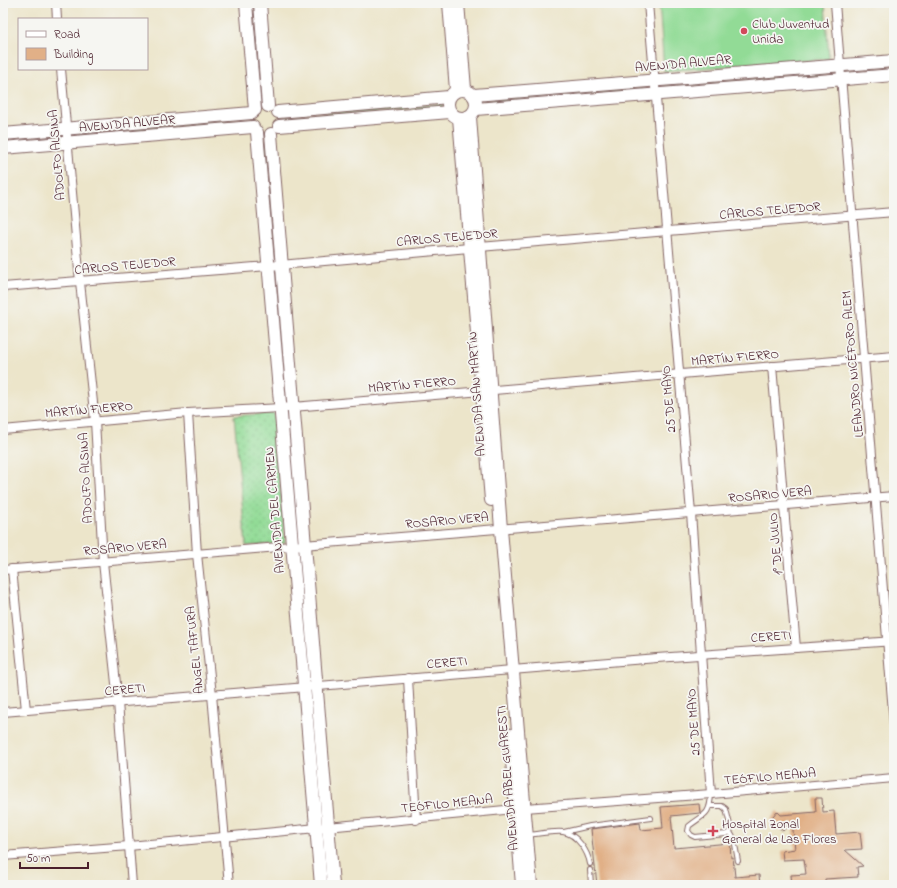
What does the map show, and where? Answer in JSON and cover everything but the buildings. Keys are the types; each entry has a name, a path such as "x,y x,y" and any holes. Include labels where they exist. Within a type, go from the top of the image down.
{"main road":[{"path":"246,3 254,112"},
{"path":"260,3 273,109"},
{"path":"449,3 461,93"},
{"path":"458,3 461,93"},
{"name":"AVENIDA ALVEAR","path":"273,109 461,93 655,81 894,61"},
{"path":"275,130 280,116 273,109 259,107 251,118 255,130 262,134 275,130 894,75"},
{"path":"461,93 476,100 464,114"},
{"path":"461,93 448,102 464,114"},
{"name":"AVENIDA ALVEAR","path":"3,134 254,112"},
{"name":"AVENIDA SAN MARTÍN","path":"464,114 508,670"},
{"name":"AVENIDA ALVEAR","path":"3,148 255,130"},
{"name":"AVENIDA DEL CARMEN","path":"255,130 294,407 305,545 311,686 322,828 321,885"},
{"name":"AVENIDA DEL CARMEN","path":"275,130 275,265 281,408 293,546 311,686"},
{"name":"AVENIDA ABEL GUARESTI","path":"508,670 521,809 522,885"},
{"name":"AVENIDA ABEL GUARESTI","path":"521,809 527,835 531,885"},
{"name":"AVENIDA DEL CARMEN","path":"322,828 332,885"}],"street":[{"path":"56,3 57,18"},
{"name":"25 DE MAYO","path":"648,3 691,513 712,794"},
{"name":"LEANDRO NICÉFORO ALEM","path":"835,3 876,498 891,641 894,724"},
{"name":"ADOLFO ALSINA","path":"61,70 94,421 103,562 118,702 132,885"},
{"name":"CARLOS TEJEDOR","path":"3,287 80,282 894,212"},
{"name":"MARTÍN FIERRO","path":"3,430 188,413 294,407 894,356"},
{"name":"1° DE JULIO","path":"772,366 796,648"},
{"name":"ANGEL TAFURA","path":"188,413 197,554 212,695 229,885"},
{"name":"ROSARIO VERA","path":"3,570 894,496"},
{"path":"12,569 26,710"},
{"name":"CERETI","path":"3,712 701,654 891,641"},
{"path":"408,678 416,820"},
{"name":"TEÓFILO MEANA","path":"3,856 416,820 521,809 894,778"}],"lane":[{"path":"712,794 711,806 702,818 689,826 688,831 691,835 696,837 726,834 730,832"},
{"path":"711,806 722,806 726,809 731,829 730,832 734,839 738,861"},
{"path":"527,835 564,832 590,826 652,818"},
{"path":"564,832 575,838 582,846 588,856 590,864"},
{"path":"590,870 591,885"}],"green space":[{"name":"Club Juventud Unida","path":"659,3 825,3 829,59 664,71"},
{"path":"822,73 823,76 664,88 664,86"},
{"path":"643,88 643,90 484,103 484,100"},
{"path":"443,104 443,107 284,119 284,117"},
{"path":"237,120 237,122 79,135 78,132"},
{"path":"262,142 267,142 276,257 271,258"},
{"path":"274,413 285,543 246,546 234,416"}],"place":[{"name":"Club Juventud Unida","path":"744,31"},
{"name":"Hospital Zonal General de Las Flores","path":"713,831"}]}
